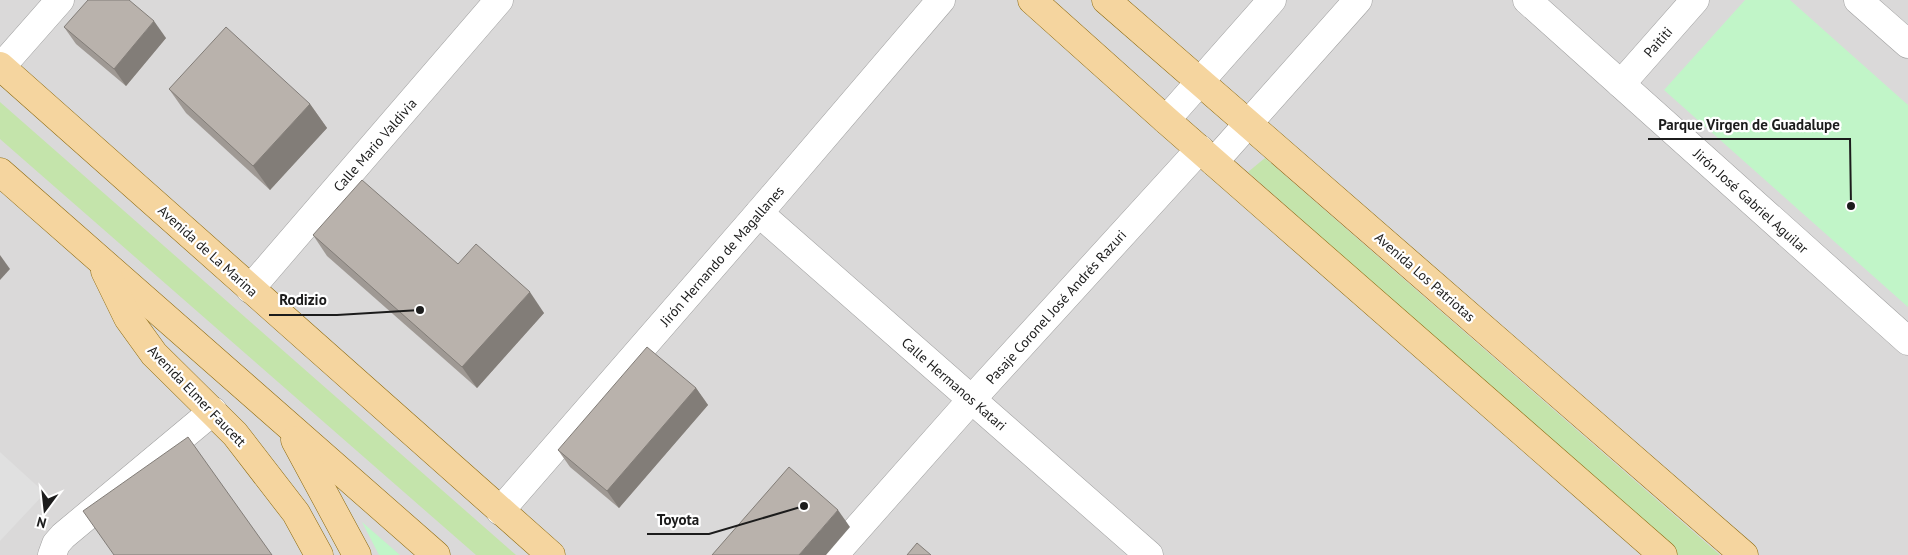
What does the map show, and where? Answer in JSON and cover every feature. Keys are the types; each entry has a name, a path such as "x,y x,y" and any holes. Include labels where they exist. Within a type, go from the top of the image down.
{"main road":[{"path":"1032,0 1166,120 1663,555"},
{"name":"Avenida Los Patriotas","path":"1106,0 1744,555"},
{"name":"Avenida de La Marina","path":"0,67 551,555"},
{"path":"0,172 436,555"},
{"name":"Avenida Elmer Faucett","path":"99,259 128,318 154,354 235,434 296,514 319,555"},
{"path":"286,424 358,555"}],"street":[{"path":"0,67 60,0"},
{"name":"Calle Mario Valdivia","path":"250,289 499,0"},
{"name":"Jirón Hernando de Magallanes","path":"500,511 760,213 941,0"},
{"path":"1166,120 1272,0"},
{"name":"Pasaje Coronel José Andrés Razuri","path":"834,555 972,400 1207,156 1248,124 1358,0"},
{"name":"Jirón José Gabriel Aguilar","path":"1527,0 1908,341"},
{"name":"Paititi","path":"1621,84 1695,0"},
{"path":"1858,0 1908,44"},
{"name":"Calle Hermanos Katari","path":"760,213 1148,555"},
{"path":"52,555 56,544 63,536 213,411"}],"shaded area":[{"path":"0,0 1908,0 1908,555 0,555"},
{"path":"0,452 45,493 0,541"}],"green space":[{"path":"1745,0 1790,0 1908,105 1908,307 1664,90"},
{"path":"0,102 516,555 476,555 0,139"},
{"path":"1265,158 1720,555 1678,555 1248,172"},
{"path":"362,522 400,555 379,555"}],"building":[{"path":"88,0 129,0 154,21 114,69 64,27"},
{"path":"226,27 310,104 253,166 169,89"},
{"path":"362,180 458,264 476,244 530,292 462,367 313,235"},
{"path":"647,347 696,388 607,491 558,450"},
{"path":"188,437 272,555 114,555 83,511"},
{"path":"789,467 838,510 799,555 712,555"},
{"path":"917,543 931,555 907,555"}],"place":[{"name":"Parque Virgen de Guadalupe","path":"1851,206"},
{"name":"Rodizio","path":"420,310"},
{"name":"Toyota","path":"804,506"}]}
